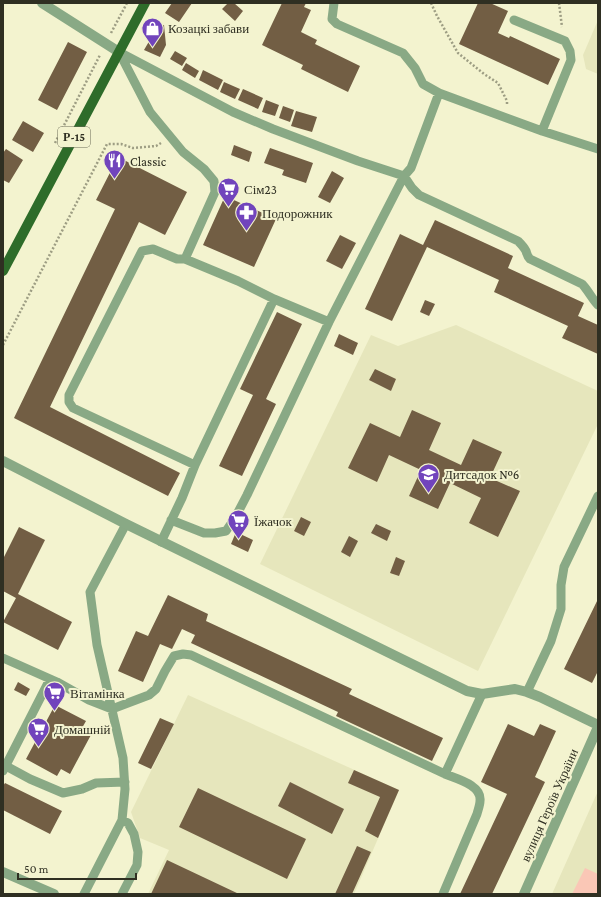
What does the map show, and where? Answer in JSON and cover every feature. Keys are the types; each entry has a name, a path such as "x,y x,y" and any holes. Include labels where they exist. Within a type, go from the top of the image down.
{"main road":[{"name":"Р-15","path":"3,270 145,3"}],"street":[{"path":"42,3 119,52"},
{"path":"3,461 162,542 467,691 482,694 515,689 527,692 598,726"},
{"name":"вулиця Героїв України","path":"524,894 598,726"},
{"path":"3,872 54,894"}],"lane":[{"path":"334,3 332,19 337,24 403,53 415,68 423,84 439,93 598,150"},
{"path":"514,20 566,41 570,51 571,60 542,131"},
{"path":"119,52 150,112 183,152 204,169 214,181 215,192 185,259"},
{"path":"119,52 233,112 358,161 404,176 419,195 518,241 530,259 582,284 588,289 594,301 598,305"},
{"path":"172,520 204,534 226,531 235,518 329,322 404,176 411,168 439,93"},
{"path":"196,465 73,408 69,402 69,395 142,250 153,249 177,259 185,259 329,322"},
{"path":"162,542 196,465 274,299"},
{"path":"527,692 551,641 561,609 561,585 564,567 598,496"},
{"path":"84,894 122,820 125,789 123,758 97,645 90,592 126,524"},
{"path":"3,658 50,679 89,700 112,709 149,695 156,689 164,671 174,656 183,654 191,655 471,785 478,791 481,800 477,814 443,894"},
{"path":"50,679 4,769 63,793 82,789 96,783 125,782"},
{"path":"445,774 482,694"},
{"path":"122,820 128,824 134,834 138,852 137,866 122,894"}],"path":[{"path":"111,33 127,3"},
{"path":"431,3 458,53 498,83 507,101 510,118"},
{"path":"559,3 562,27 566,41"},
{"path":"52,149 100,54"},
{"path":"3,345 107,144 121,144 133,148 156,146 171,137"}],"shaded area":[{"path":"598,20 598,74 586,69 583,55"},
{"name":"Дитсадок №6","path":"456,325 598,391 598,424 478,671 260,564 371,335 398,346"},
{"path":"188,695 399,790 354,894 148,894 169,850 140,838 131,812"},
{"path":"598,791 598,894 552,894"},
{"path":"585,868 598,874 598,894 572,894"}],"building":[{"path":"172,3 192,3 179,22 165,13"},
{"path":"228,3 234,3 243,11 235,21 222,9"},
{"path":"282,3 306,3 304,7 311,10 301,32 317,40 315,44 360,66 348,92 301,69 303,65 262,45"},
{"path":"478,3 490,3 508,11 498,33 509,38 510,36 560,59 548,85 459,44"},
{"path":"153,24 164,25 166,45 160,57 144,50 151,38"},
{"path":"68,42 87,52 57,110 38,100"},
{"path":"175,51 187,58 182,66 170,59"},
{"path":"186,63 199,71 195,78 182,70"},
{"path":"203,70 223,80 218,90 199,80"},
{"path":"224,82 240,89 235,99 220,92"},
{"path":"243,89 263,98 258,109 238,100"},
{"path":"266,100 279,105 275,116 262,112"},
{"path":"283,106 294,110 290,122 279,118"},
{"path":"296,111 317,117 312,132 291,126"},
{"path":"23,121 44,133 33,152 12,140"},
{"path":"234,145 252,152 249,162 231,155"},
{"path":"270,148 313,163 306,183 282,175 284,170 264,163"},
{"path":"6,149 23,160 9,183 3,180 3,153"},
{"path":"118,157 187,192 165,235 139,222 50,407 180,473 168,496 14,418 115,209 96,200"},
{"path":"332,171 344,178 330,203 318,197"},
{"path":"225,196 276,219 254,267 203,245"},
{"path":"435,220 513,256 508,268 584,303 578,316 598,325 598,354 562,338 568,326 494,292 499,280 427,247 392,321 365,309 400,234 423,245"},
{"path":"340,235 356,243 342,269 326,261"},
{"path":"425,300 435,304 429,316 420,312"},
{"path":"277,312 302,324 266,399 276,404 242,476 219,466 253,395 240,389"},
{"path":"339,334 358,343 353,355 334,346"},
{"path":"375,369 396,379 391,391 369,380"},
{"path":"412,410 441,423 429,450 461,465 473,439 502,452 490,478 520,491 498,537 469,523 481,498 450,483 438,509 409,496 421,470 389,455 377,482 348,468 370,423 400,437"},
{"path":"301,517 311,522 304,536 294,531"},
{"path":"376,524 391,531 387,541 371,533"},
{"path":"19,527 45,540 18,594 72,622 58,650 3,622 16,598 3,591 3,559"},
{"path":"236,532 253,540 248,552 231,544"},
{"path":"349,536 358,541 350,557 341,552"},
{"path":"396,557 405,561 399,576 390,573"},
{"path":"168,595 208,614 206,621 352,689 349,694 443,738 432,761 336,716 338,712 191,643 195,635 182,629 172,649 160,644 143,682 118,671 136,631 148,636"},
{"path":"598,599 598,671 592,683 564,669"},
{"path":"18,682 30,689 26,696 14,690"},
{"path":"55,705 86,721 82,728 92,733 70,774 61,769 57,776 26,759"},
{"path":"160,718 174,724 151,769 138,763"},
{"path":"508,724 534,736 540,724 556,731 535,777 545,782 492,894 460,894 507,794 481,782"},
{"path":"354,770 399,790 378,838 365,831 380,797 348,783"},
{"path":"290,782 344,809 332,834 278,806"},
{"path":"5,783 62,811 50,834 3,810 3,786"},
{"path":"198,788 306,839 287,879 179,827"},
{"path":"357,846 371,852 352,894 335,894"},
{"path":"167,860 239,894 151,894"}],"place":[{"name":"Козацкі забави","path":"152,48"},
{"name":"Classic","path":"115,180"},
{"name":"Сім23","path":"229,208"},
{"name":"Подорожник","path":"246,232"},
{"name":"Дитсадок №6","path":"429,494"},
{"name":"Їжачок","path":"239,540"},
{"name":"Вітамінка","path":"54,712"},
{"name":"Домашній","path":"39,748"}]}
